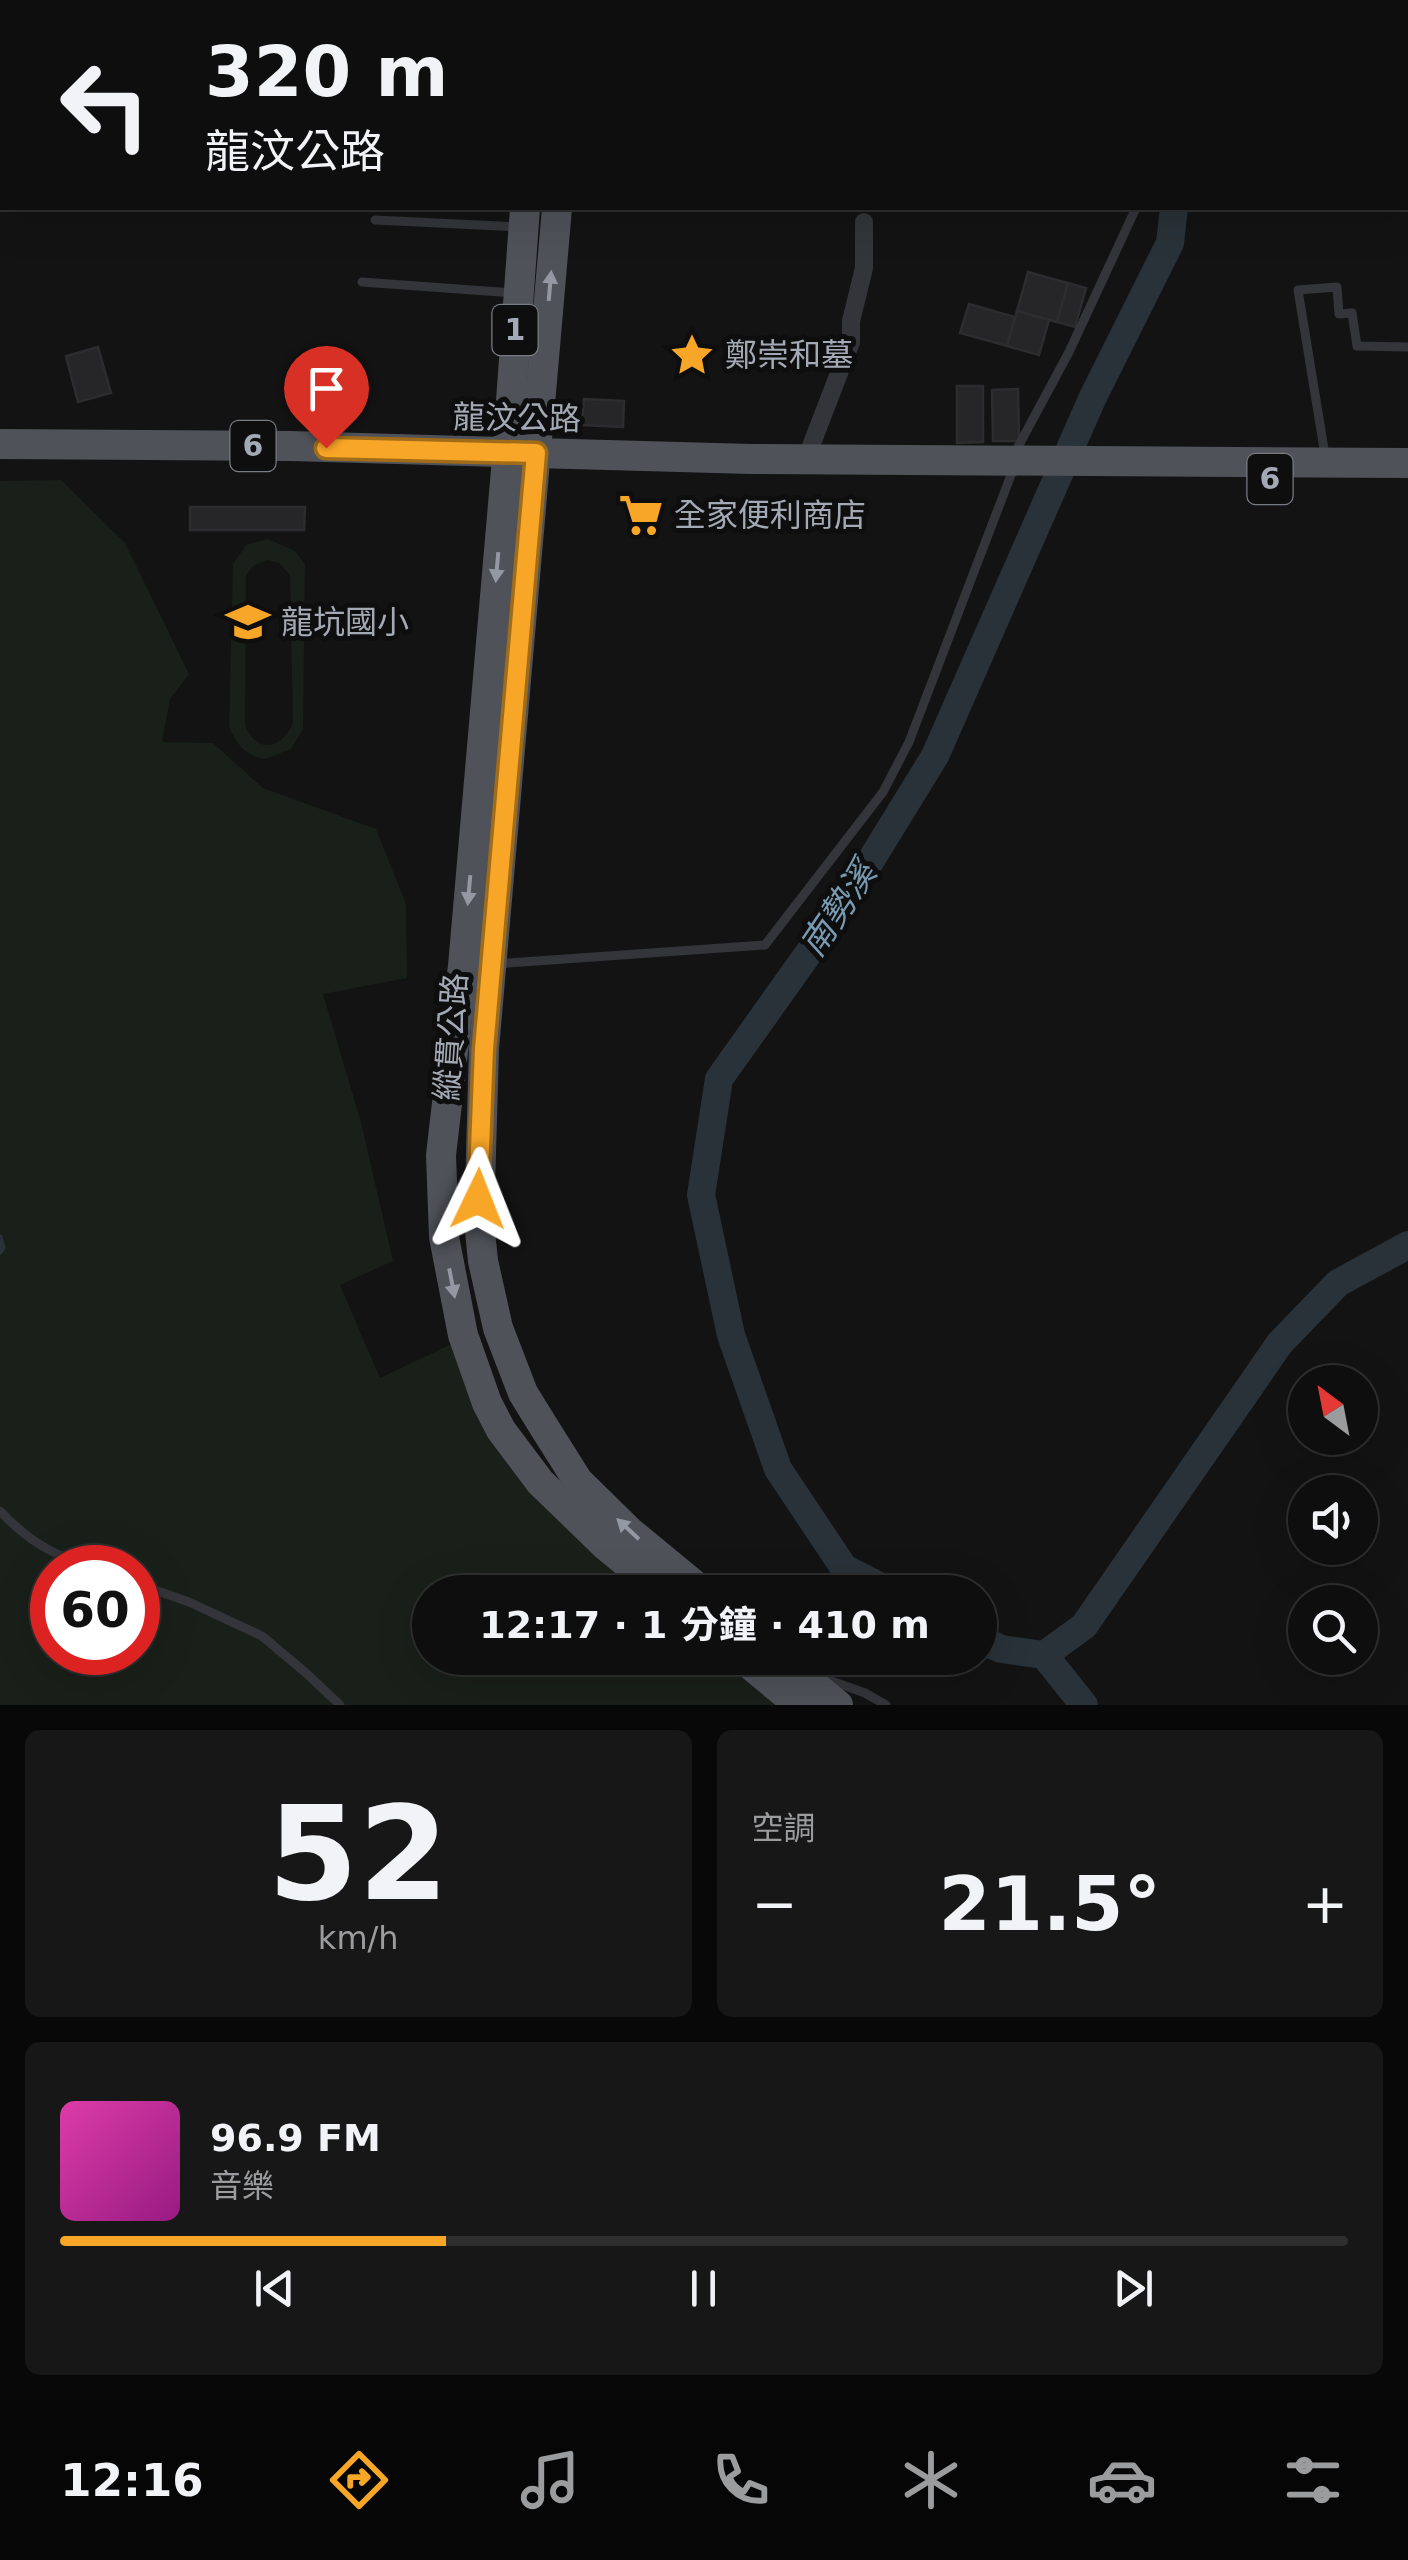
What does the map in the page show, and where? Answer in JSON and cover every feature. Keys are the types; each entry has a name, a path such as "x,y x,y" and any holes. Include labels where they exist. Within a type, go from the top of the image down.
{"main road":[{"name":"縱貫公路","path":"557,210 521,461 477,965 441,1155 444,1237 463,1335 501,1430 540,1482 641,1575"},
{"name":"縱貫公路","path":"521,461 518,293 524,217"},
{"name":"龍汶公路","path":"0,444 291,446 521,461"},
{"name":"龍汶公路","path":"751,467 806,459 1021,467"},
{"name":"龍汶公路","path":"0,462 521,461 751,467 1021,467"},
{"name":"6","path":"1327,471 1408,463"},
{"name":"6","path":"1021,467 1327,471 1408,479"},
{"name":"縱貫公路","path":"477,965 484,1049 478,1221 498,1328 523,1393 578,1481 629,1531 682,1575"},
{"path":"783,1684 838,1705"}],"street":[{"path":"806,459 851,342 851,321 864,268 864,222"}],"lane":[{"path":"477,965 765,945 883,792 901,759 963,596 1135,210"},
{"path":"375,220 524,217"},
{"path":"362,282 518,293"},
{"path":"1327,471 1298,290 1337,287 1340,314 1352,313 1357,346 1408,347"},
{"path":"0,1511 21,1534 42,1545"},
{"path":"160,1592 262,1636 340,1705"},
{"path":"783,1684 865,1693 886,1705"}],"shaded area":[{"path":"61,480 125,543 189,674 170,699 162,742 213,743 263,788 376,829 406,904 407,978 323,994 361,1122 393,1261 340,1285 380,1378 462,1339 522,1454 646,1575 412,1575 412,1675 763,1675 799,1705 0,1705 0,481"},
{"path":"268,539 295,551 305,564 303,729 291,749 265,759 242,749 229,727 233,564 246,545","holes":["267,560 279,563 290,575 293,723 283,738 269,745 256,741 245,725 246,576 253,566"]}],"building":[{"path":"1028,272 1068,283 1057,322 1017,311"},
{"path":"1068,283 1086,288 1075,327 1057,322"},
{"path":"969,304 1015,317 1007,346 960,333"},
{"path":"1017,311 1049,320 1039,355 1007,346"},
{"path":"98,347 111,393 78,402 66,356"},
{"path":"957,386 983,386 983,442 957,443"},
{"path":"1018,389 1019,441 993,441 992,390"},
{"path":"584,399 624,401 623,427 582,425"},
{"path":"190,507 305,507 304,530 190,530"}],"waterway":[{"name":"南勢溪","path":"858,1575 844,1568 778,1469 731,1335 701,1195 719,1079 847,899 935,756 1092,399 1170,243 1174,210"},
{"path":"0,1237 0,1252"},
{"name":"南勢溪","path":"997,1647 1044,1655 1084,1626 1280,1343 1338,1283 1408,1245"},
{"path":"1044,1655 1084,1705"}],"place":[{"name":"鄭崇和墓","path":"692,355"},
{"name":"全家便利商店","path":"641,515"},
{"name":"龍坑國小","path":"248,622"}],"route":[{"path":"326,448 536,453 484,1049 478,1199"}]}
